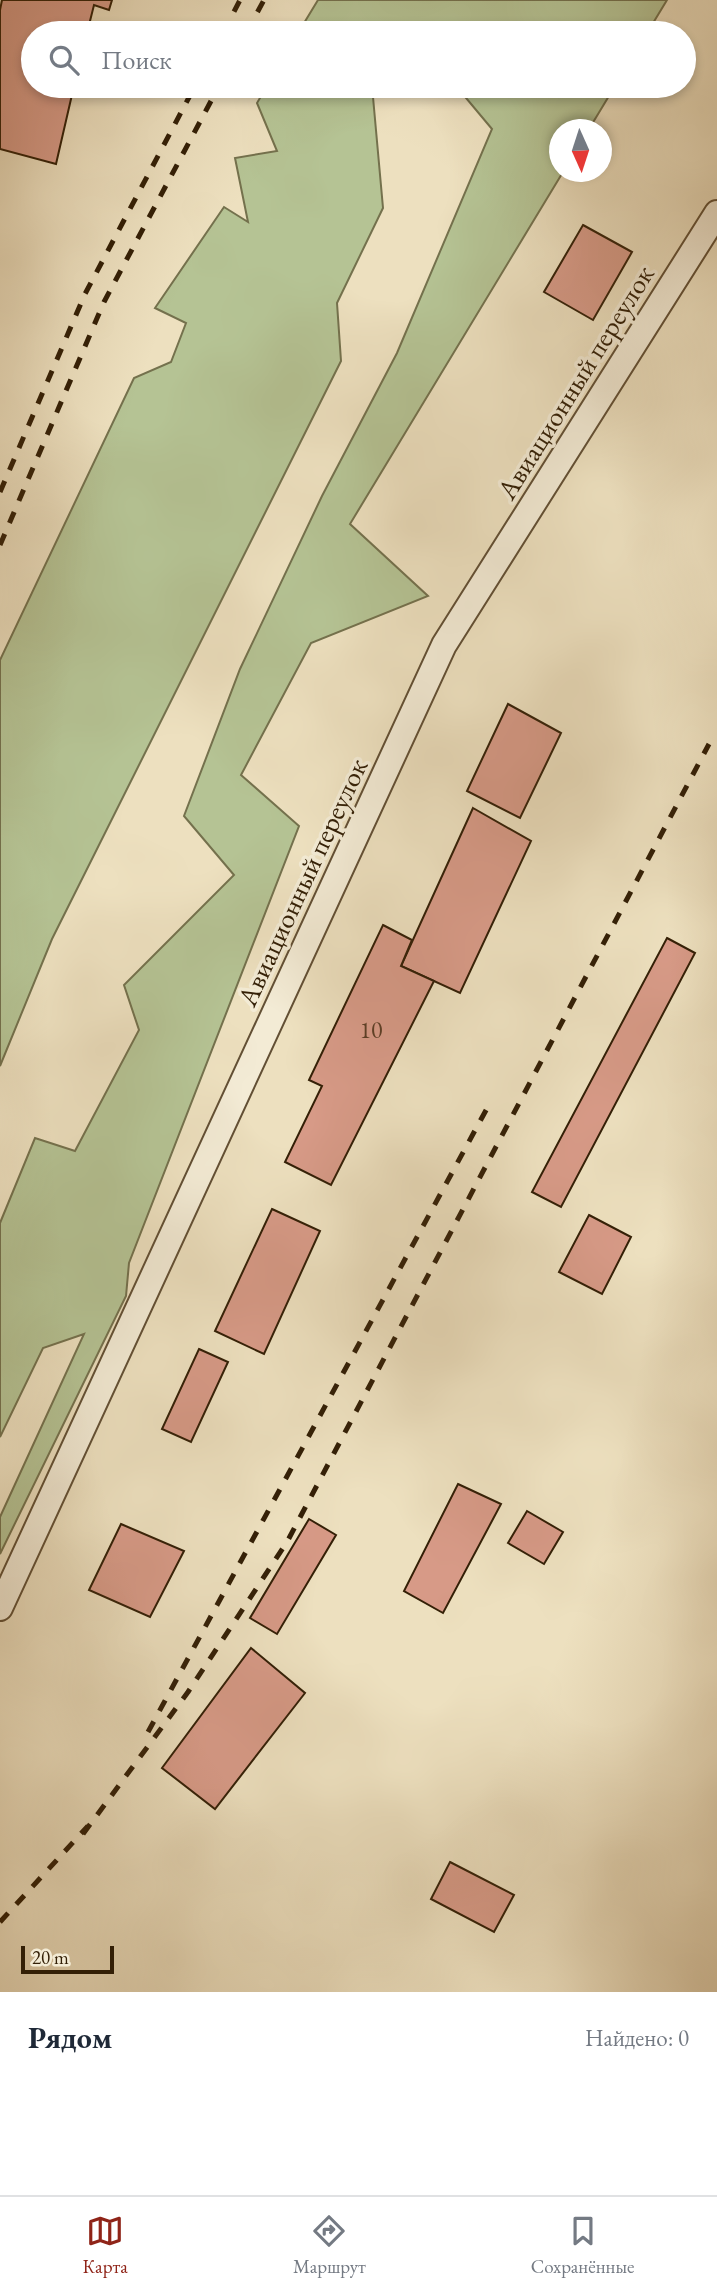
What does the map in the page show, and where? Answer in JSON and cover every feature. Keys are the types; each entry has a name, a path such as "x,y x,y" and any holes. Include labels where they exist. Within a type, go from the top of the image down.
{"street":[{"name":"Авиационный переулок","path":"0,1608 444,645 717,214"}],"green space":[{"path":"318,0 667,0 654,21 305,21"},
{"path":"260,98 373,98 383,208 337,303 341,361 52,939 0,1066 0,660 134,378 171,362 186,323 155,308 224,207 248,222 235,158 277,151 257,103"},
{"path":"466,98 608,98 595,119 549,119 549,182 557,182 350,524 428,596 311,643 241,775 299,826 129,1263 126,1296 0,1554 0,1517 84,1334 43,1348 0,1437 0,1223 35,1138 75,1151 139,1030 124,985 234,875 184,816 240,669 322,496 397,353 492,129"}],"building":[{"path":"2,0 112,0 109,10 94,5 90,21 21,21 21,98 71,98 56,164 0,149"},
{"path":"583,225 632,252 593,320 544,292"},
{"path":"508,704 561,733 520,818 467,791"},
{"path":"473,808 531,841 460,993 401,966"},
{"path":"383,925 412,940 401,966 434,981 331,1185 285,1162 322,1086 309,1080"},
{"path":"667,938 695,953 561,1207 532,1192"},
{"path":"272,1209 320,1231 264,1354 215,1331"},
{"path":"589,1215 631,1237 602,1294 559,1272"},
{"path":"199,1349 228,1362 191,1442 162,1429"},
{"path":"458,1484 501,1504 443,1613 404,1591"},
{"path":"527,1511 563,1532 544,1564 508,1543"},
{"path":"309,1519 336,1535 277,1634 250,1618"},
{"path":"121,1524 184,1551 150,1617 89,1590"},
{"path":"251,1648 305,1693 215,1809 162,1768"},
{"path":"450,1862 514,1895 494,1932 431,1899"}],"railway":[{"path":"229,21 240,0"},
{"path":"253,21 264,0"},
{"path":"0,492 85,294 189,98"},
{"path":"0,545 104,302 213,98"},
{"path":"83,1834 188,1692 287,1542 709,744"},
{"path":"148,1732 491,1101"},
{"path":"0,1922 88,1826"}]}
